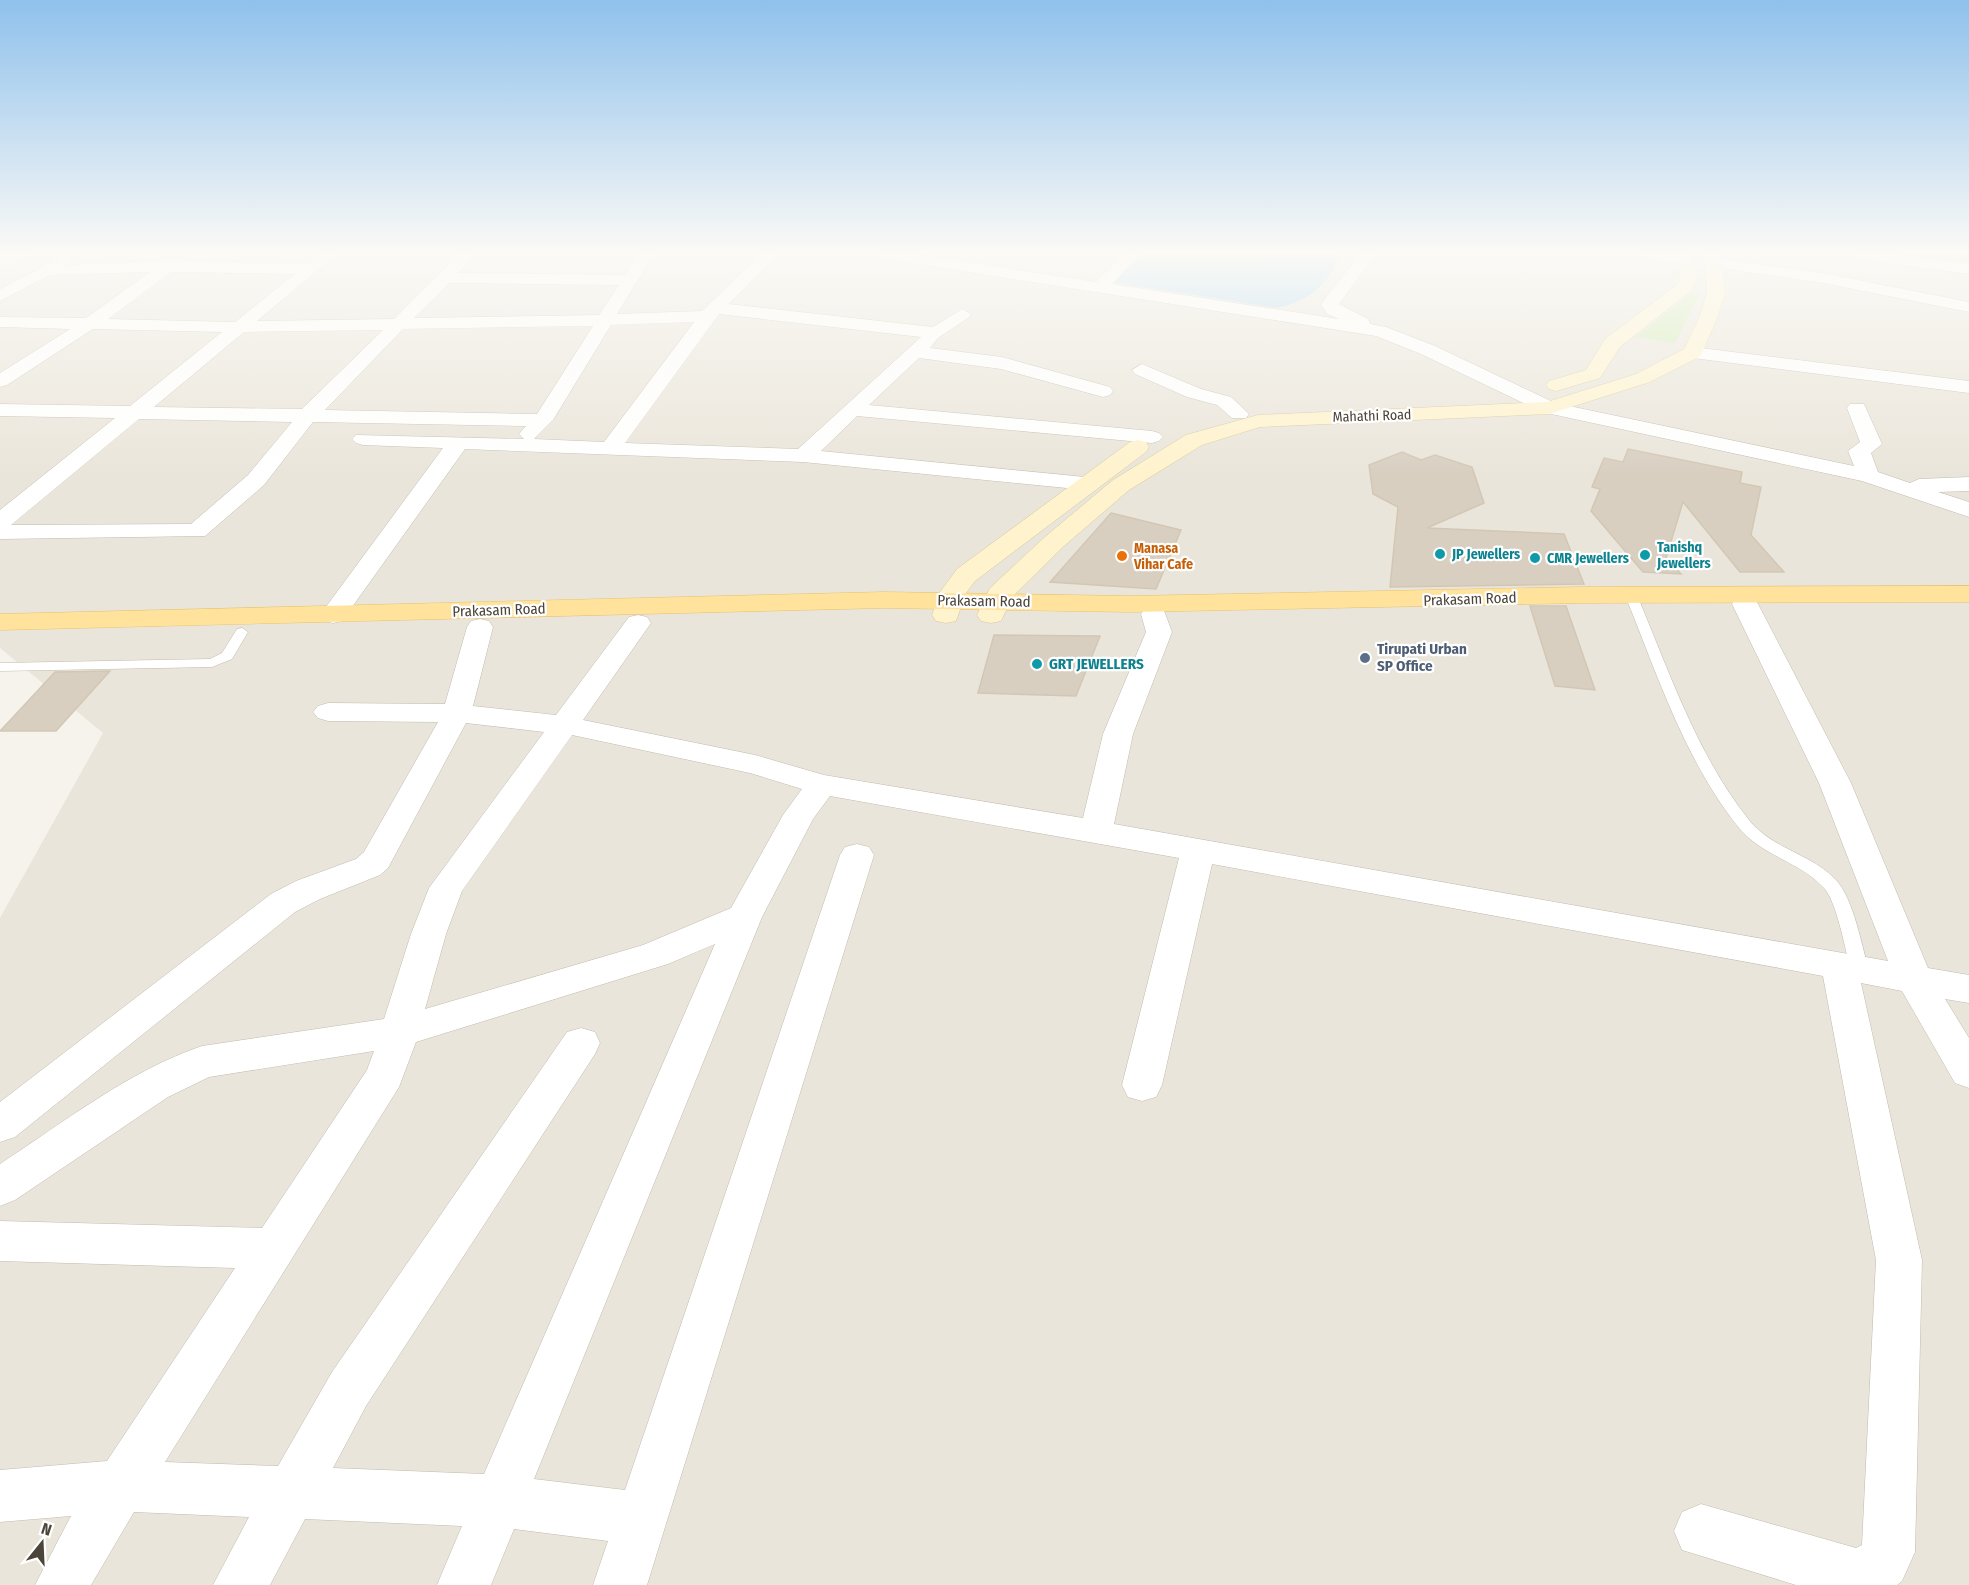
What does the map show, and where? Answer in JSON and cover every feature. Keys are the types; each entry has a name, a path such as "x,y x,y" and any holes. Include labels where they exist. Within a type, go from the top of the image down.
{"main road":[{"name":"Prakasam Road","path":"994,608 1131,604 1633,601 1969,594"},
{"name":"Prakasam Road","path":"0,622 948,607 1154,614 1346,613 1633,601 1745,604 1969,603"},
{"name":"Prakasam Road","path":"0,637 638,624 948,607"}],"street":[{"path":"0,381 83,328"},
{"path":"0,522 238,328"},
{"path":"0,532 197,531 256,480 307,416 397,328"},
{"path":"522,444 543,420 601,328"},
{"path":"610,448 699,328"},
{"path":"883,328 937,333"},
{"path":"803,456 914,352 944,328"},
{"path":"1367,328 1428,350 1549,408 1868,476 1969,510"},
{"name":"Mahathi Road","path":"948,607 956,585 966,575 1152,437 1179,428 1239,414 1523,395 1593,374 1612,343 1632,328"},
{"path":"1703,328 1692,353 1969,387"},
{"path":"914,352 1002,363 1103,391"},
{"name":"Mahathi Road","path":"994,608 1024,569 1121,485 1194,440 1258,421 1549,408 1643,378 1692,353"},
{"path":"1142,370 1194,393 1224,401 1239,414"},
{"path":"1857,408 1871,444 1859,451 1868,476"},
{"path":"0,410 543,420"},
{"path":"854,410 1152,437"},
{"path":"363,439 803,456 1087,483"},
{"path":"333,615 459,442"},
{"path":"1903,486 1969,484"},
{"path":"1745,604 1835,783 1914,979 1969,1072"},
{"path":"1096,832 1118,734 1159,632 1154,614"},
{"path":"62,1585 121,1486 385,1076 402,1031 435,912 446,888 638,624"},
{"path":"0,1125 283,903 368,867 376,860 457,713 480,627"},
{"path":"328,712 457,713 565,724 755,765 822,785 1969,988"},
{"path":"464,1585 497,1501 744,917 798,815 822,785"},
{"path":"1142,1086 1198,850"},
{"path":"620,1585 857,855"},
{"path":"0,1187 154,1085 201,1062 402,1031 655,955 744,917"},
{"path":"1701,1532 1862,1577 1883,1562 1888,1552 1899,1260 1849,968"},
{"path":"240,1585 349,1389 581,1043"},
{"path":"0,1241 272,1250"},
{"path":"0,1496 121,1486 497,1501 643,1519"}],"lane":[{"path":"1633,601 1694,747 1745,825 1776,852 1819,876 1834,889 1849,968"},
{"path":"0,667 212,663 227,656 242,632"}],"shaded area":[{"path":"0,328 1969,328 1969,1585 0,1585 0,918 103,733 0,648"}],"green space":[{"path":"1647,328 1682,328 1675,343 1636,337"}],"building":[{"path":"1628,449 1742,472 1740,483 1761,487 1751,535 1784,572 1740,572 1683,502 1666,558 1681,574 1643,572 1591,511 1600,489 1592,487 1604,458 1623,462"},
{"path":"1402,452 1421,460 1435,455 1472,467 1484,503 1427,528 1564,534 1584,584 1390,587 1398,507 1373,494 1369,465"},
{"name":"Manasa Vihar Cafe","path":"1111,513 1181,530 1156,589 1050,582"},
{"path":"1530,606 1566,606 1595,690 1555,686"},
{"name":"GRT JEWELLERS","path":"994,635 1100,636 1076,696 978,693"},
{"path":"110,671 56,731 0,731 55,672"}],"place":[{"name":"JP Jewellers","path":"1440,554"},
{"name":"Tanishq Jewellers","path":"1645,555"},
{"name":"Manasa Vihar Cafe","path":"1122,556"},
{"name":"CMR Jewellers","path":"1535,558"},
{"name":"Tirupati Urban SP Office","path":"1365,658"},
{"name":"GRT JEWELLERS","path":"1037,664"}]}
